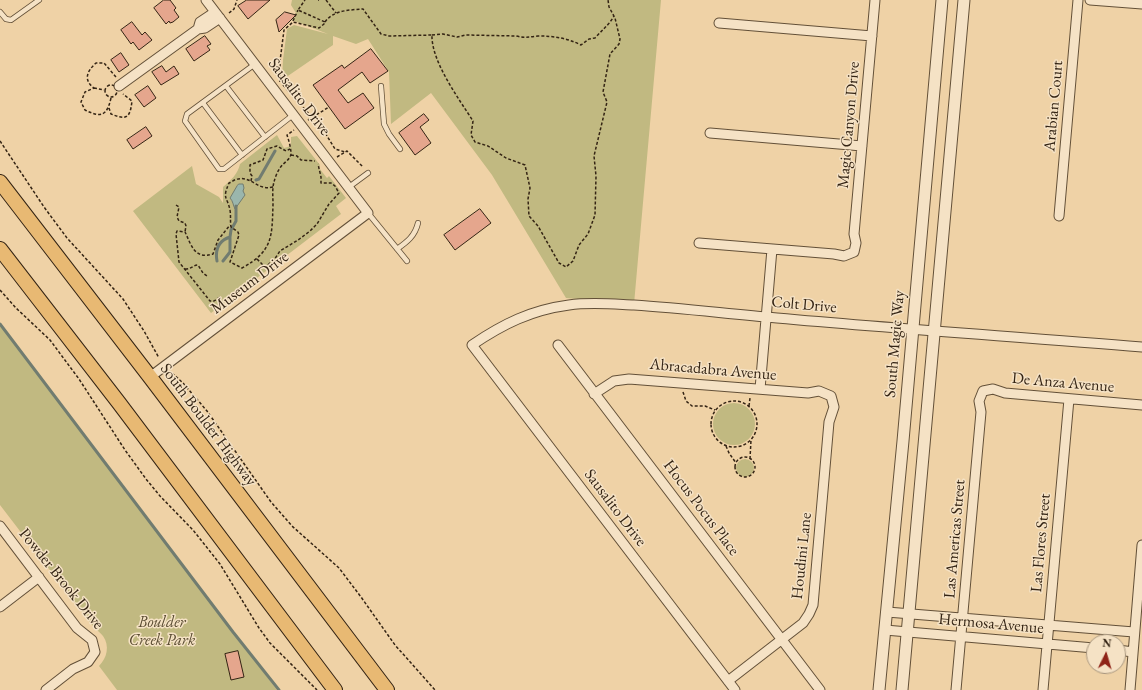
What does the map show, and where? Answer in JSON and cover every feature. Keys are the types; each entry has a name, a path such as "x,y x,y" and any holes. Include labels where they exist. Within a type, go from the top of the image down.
{"main road":[{"name":"South Boulder Highway","path":"0,182 387,690"},
{"path":"0,249 119,403 335,690"}],"street":[{"name":"Sausalito Drive","path":"206,0 368,213"},
{"name":"Magic Canyon Drive","path":"772,249 844,256 854,252 856,243 854,234 875,0"},
{"name":"South Magic Way","path":"879,690 903,441 942,0"},
{"path":"902,690 933,331 964,0"},
{"name":"Arabian Court","path":"1059,216 1078,0"},
{"path":"1090,0 1142,4"},
{"path":"117,85 198,29 200,22 219,17"},
{"path":"719,23 872,36"},
{"path":"710,133 862,146"},
{"name":"Museum Drive","path":"150,377 368,213"},
{"path":"699,243 772,249 760,389"},
{"name":"Colt Drive","path":"472,345 511,321 530,314 569,305 586,304 647,306 912,330 1142,347"},
{"name":"Sausalito Drive","path":"472,345 735,690"},
{"name":"Hocus Pocus Place","path":"558,345 820,690"},
{"name":"Abracadabra Avenue","path":"594,394 614,382 629,379 808,393 820,391 831,396"},
{"name":"De Anza Avenue","path":"983,391 993,389 1005,393 1142,405"},
{"name":"Las Americas Street","path":"956,690 981,412 979,401 983,391"},
{"name":"Houdini Lane","path":"728,681 803,623 813,605 829,422 834,407 831,396"},
{"name":"Las Flores Street","path":"1043,690 1069,399"},
{"name":"Powder Brook Drive","path":"0,526 77,628 92,640 95,652 88,662 74,669 46,690"},
{"path":"1130,690 1142,545"},
{"path":"0,607 39,577"},
{"name":"Hermosa Avenue","path":"887,612 1134,632"},
{"name":"Hermosa Avenue","path":"885,630 1086,647"},
{"path":"1126,651 1133,652"}],"lane":[{"path":"0,12 6,19 11,20 39,0"},
{"path":"255,64 187,114 185,121 219,169 224,169 293,115"},
{"path":"226,86 265,137"},
{"path":"381,86 384,124 400,149"},
{"path":"203,103 242,155"},
{"path":"349,187 368,173"},
{"path":"368,213 407,261"},
{"path":"397,249 409,240 416,232 418,224"}],"path":[{"path":"219,17 234,8 237,0"},
{"path":"305,0 298,10 293,22 284,30 280,60 280,85 285,85 313,117 316,118 336,149 345,152 347,151 368,173"},
{"path":"326,0 337,13"},
{"path":"432,35 432,40 441,69 473,121 471,135 475,142 488,146 506,158 525,166 530,188 528,199 529,216 538,226 559,263 566,267 574,261 579,245 588,234 595,215 596,176 594,156 607,102 603,92 610,54 619,44 620,39 608,0"},
{"path":"293,22 318,28 324,24 328,18 337,13 363,9 381,34 389,36 443,34 457,37 466,35 516,36 524,38 539,36 568,38 581,45 590,39 596,38 605,27 609,25 614,16"},
{"path":"298,10 325,22"},
{"path":"104,90 94,88 88,82 87,77 89,69 96,64 104,63 121,92 132,101 131,112 127,117 122,118 111,114 109,108 111,98"},
{"path":"94,88 85,92 82,97 81,102 85,110 95,115 102,114 109,108"},
{"path":"305,122 329,107"},
{"path":"230,226 236,230 239,235 230,262 242,268 257,259 268,245 271,236 273,184 280,168 291,155 288,136 295,129"},
{"path":"0,141 44,207 68,238 123,299 144,331 157,356 207,411 272,502 292,526 339,568 362,597 395,645 435,690"},
{"path":"251,182 252,176 250,173 250,166 263,160 267,149 277,146 286,151 290,149"},
{"path":"329,162 345,152"},
{"path":"257,259 265,267 274,260 280,251 298,240 317,224 329,204 339,193 335,186 331,183 321,183 321,173 315,160 301,160 297,156 291,155"},
{"path":"176,205 179,207 177,217 179,221 185,223 185,232 192,248 196,252 210,255 213,254 218,240 230,226 229,207 225,198 229,183 238,179 246,179 262,188 273,187"},
{"path":"185,232 178,231 176,234 179,262 210,301 214,301 220,296"},
{"path":"185,269 191,269 198,265 207,276"},
{"path":"0,290 16,308 50,340 79,379 128,455 146,479 170,507 193,530 220,564 259,628 270,643 317,690"},
{"path":"683,392 686,401 692,406 705,406 715,410"},
{"path":"749,406 750,398"},
{"path":"732,401 749,406 754,413 757,422 756,433 751,440 740,447 726,446 717,440 712,431 711,421 715,410 721,404 732,401"},
{"path":"750,459 751,440"},
{"path":"726,446 736,463"},
{"path":"744,457 750,459 754,462 755,466 752,474 749,477 741,477 738,475 734,468 736,463 744,457"}],"green space":[{"path":"292,0 661,0 634,304 566,298 492,175 431,93 391,124 389,72 368,39 356,44 333,36 333,45 282,80 287,29 294,25 328,34 292,20 296,13 291,5"},
{"path":"277,135 284,148 291,146 291,137 297,136 320,165 319,168 327,178 329,176 346,198 336,206 341,214 211,313 133,211 192,166 196,184 219,197 223,203 223,187 236,174 240,164"},
{"name":"Boulder Creek Park","path":"0,323 277,690 117,690 99,666 107,652 103,636 92,625 0,505"},
{"path":"730,403 738,403 746,406 752,412 755,424 752,436 746,442 738,445 730,445 722,442 716,436 713,428 713,420 716,412 722,406"},
{"path":"745,459 751,462 754,468 751,474 745,477 739,474 736,468 739,462"}],"water":[{"path":"239,184 243,184 243,191 245,195 235,209 230,198"}],"building":[{"path":"164,0 170,0 176,8 174,10 179,17 173,22 170,23 169,21 166,24 154,8"},
{"path":"247,0 270,0 248,19 238,6"},
{"path":"285,12 296,15 279,32 276,20"},
{"path":"132,22 142,35 145,32 152,40 139,50 133,42 131,44 121,30"},
{"path":"205,36 211,44 207,46 210,50 194,61 186,49"},
{"path":"371,49 388,71 370,83 362,72 338,90 348,103 363,93 374,108 345,129 313,85 342,65 344,68"},
{"path":"121,53 129,65 119,72 111,60"},
{"path":"162,66 166,72 174,66 179,74 161,85 152,72"},
{"path":"148,86 156,98 144,107 135,95"},
{"path":"424,114 429,120 420,127 431,143 415,155 399,133"},
{"path":"146,127 152,136 133,149 127,140"},
{"path":"480,209 491,223 455,250 444,235"},
{"path":"238,651 244,677 231,680 225,654"}],"waterway":[{"path":"256,180 259,179 275,151"},
{"path":"223,261 230,252 230,237 231,230 236,221 236,206"},
{"path":"217,261 216,253 218,246 230,237"},
{"path":"0,324 233,632 279,690"}]}
